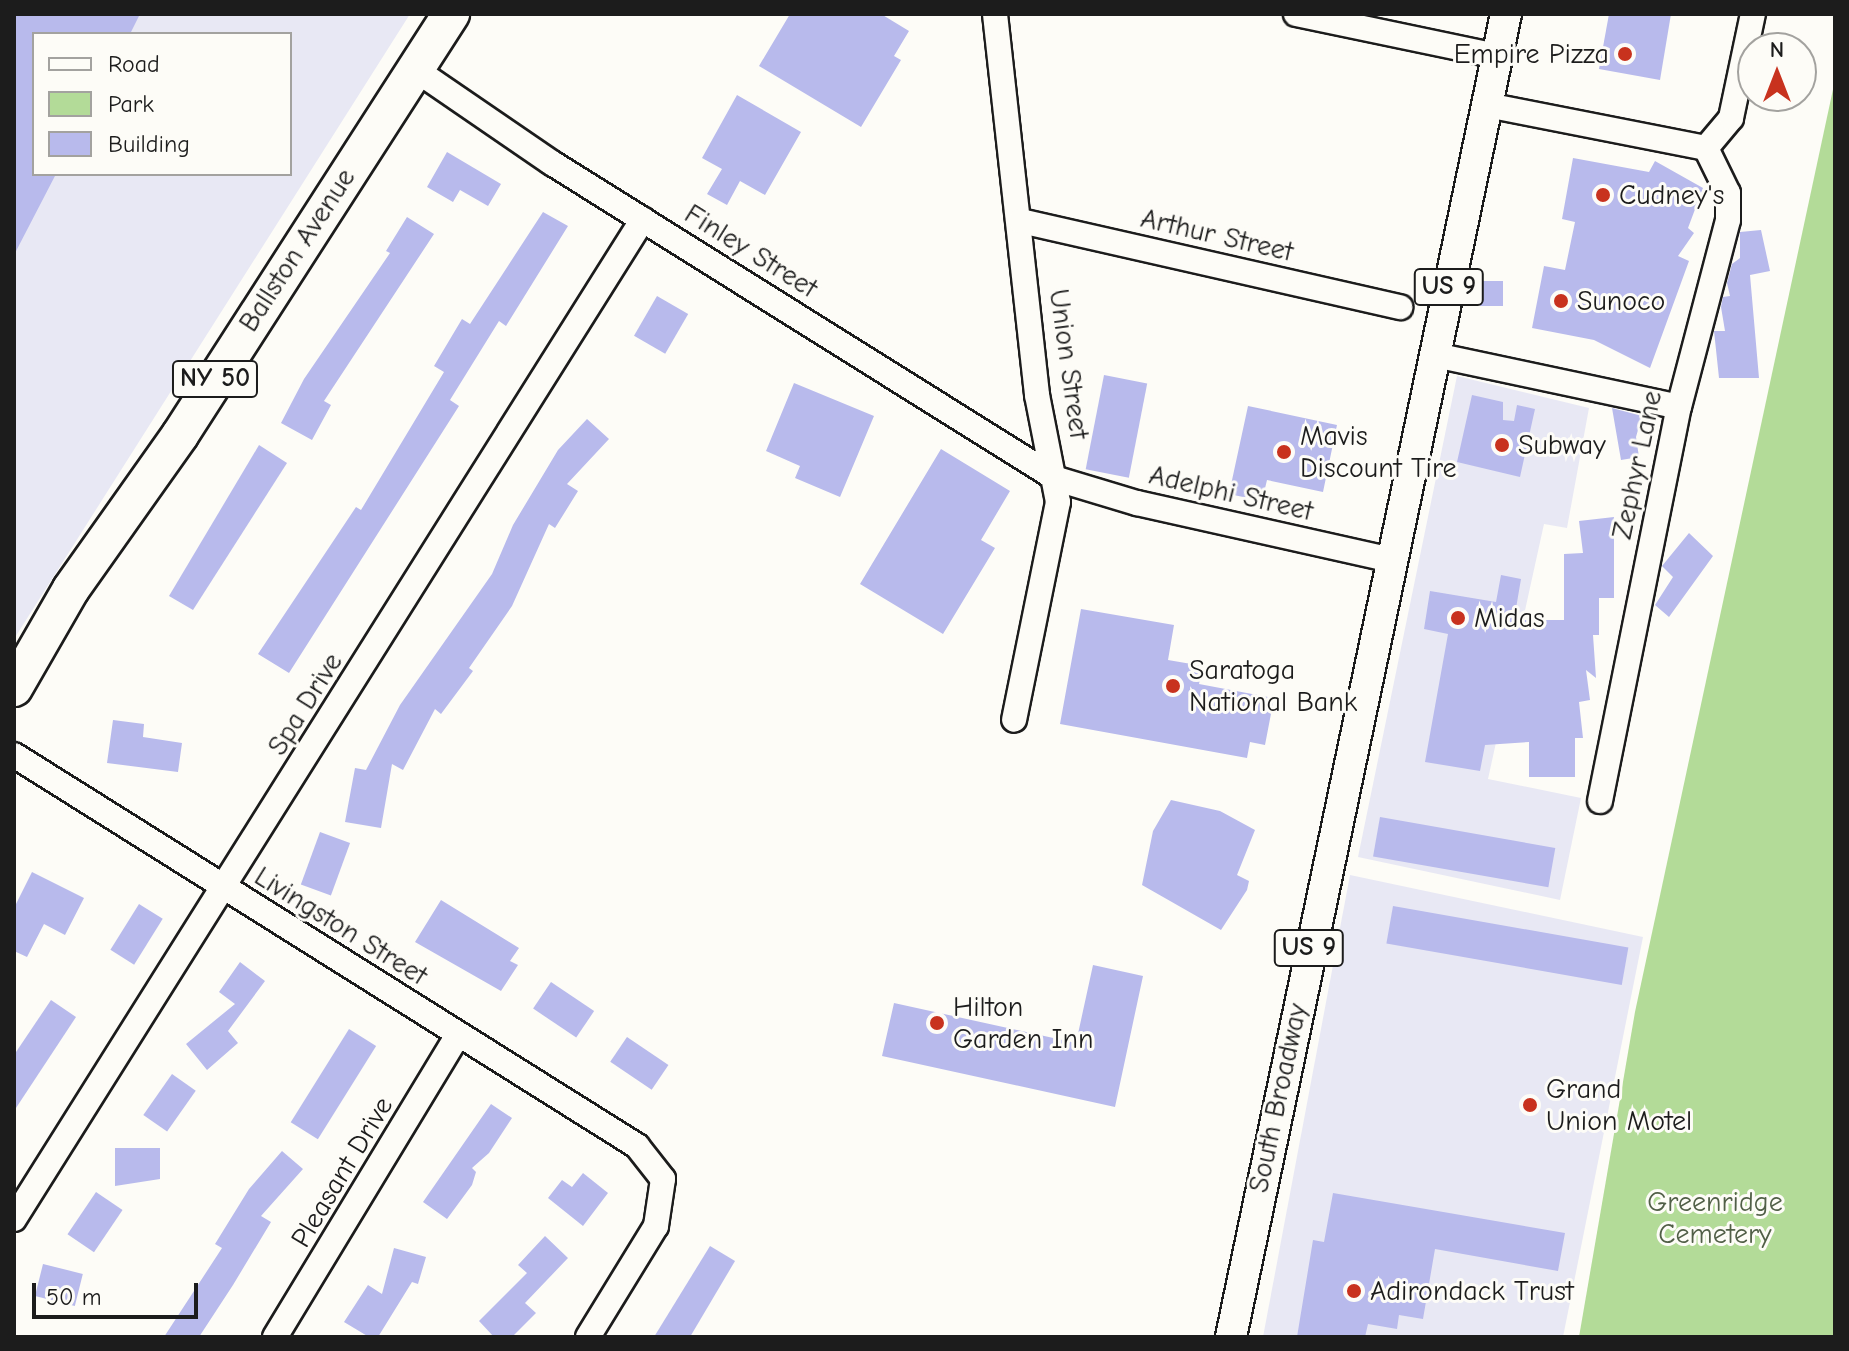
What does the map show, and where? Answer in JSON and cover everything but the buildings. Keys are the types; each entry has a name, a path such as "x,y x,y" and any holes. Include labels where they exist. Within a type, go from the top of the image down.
{"highway":[{"name":"Ballston Avenue","path":"14,688 71,589 180,435 451,14"}],"main road":[{"name":"South Broadway","path":"1231,1337 1506,14"}],"street":[{"name":"Union Street","path":"995,14 1021,221 1037,395 1057,479 1058,502 1014,720"},
{"path":"1296,14 1497,56"},
{"path":"1487,105 1706,148 1731,118 1753,14"},
{"name":"Finley Street","path":"416,70 643,219 1057,479"},
{"name":"Zephyr Lane","path":"1600,801 1679,407 1728,220 1728,193 1706,148"},
{"name":"Spa Drive","path":"14,1219 225,889 643,219"},
{"name":"Arthur Street","path":"1021,221 1400,307"},
{"path":"1435,355 1679,407"},
{"name":"Adelphi Street","path":"1057,479 1137,503 1392,560"},
{"name":"Livingston Street","path":"14,755 637,1146 663,1179 656,1226 588,1337"},
{"name":"Pleasant Drive","path":"275,1337 458,1035"}],"shaded area":[{"path":"14,14 410,14 14,639"},
{"path":"1457,376 1589,408 1567,528 1544,524 1488,779 1581,798 1560,900 1358,857"},
{"path":"1350,875 1643,937 1563,1337 1263,1337"}],"green space":[{"name":"Greenridge Cemetery","path":"1835,80 1835,1337 1579,1337 1635,1012"}],"place":[{"name":"Empire Pizza","path":"1625,54"},
{"name":"Cudney's","path":"1603,195"},
{"name":"Sunoco","path":"1561,301"},
{"name":"Subway","path":"1502,445"},
{"name":"Mavis Discount Tire","path":"1284,452"},
{"name":"Midas","path":"1458,618"},
{"name":"Saratoga National Bank","path":"1173,686"},
{"name":"Hilton Garden Inn","path":"937,1023"},
{"name":"Grand Union Motel","path":"1530,1105"},
{"name":"Adirondack Trust","path":"1354,1291"}]}
